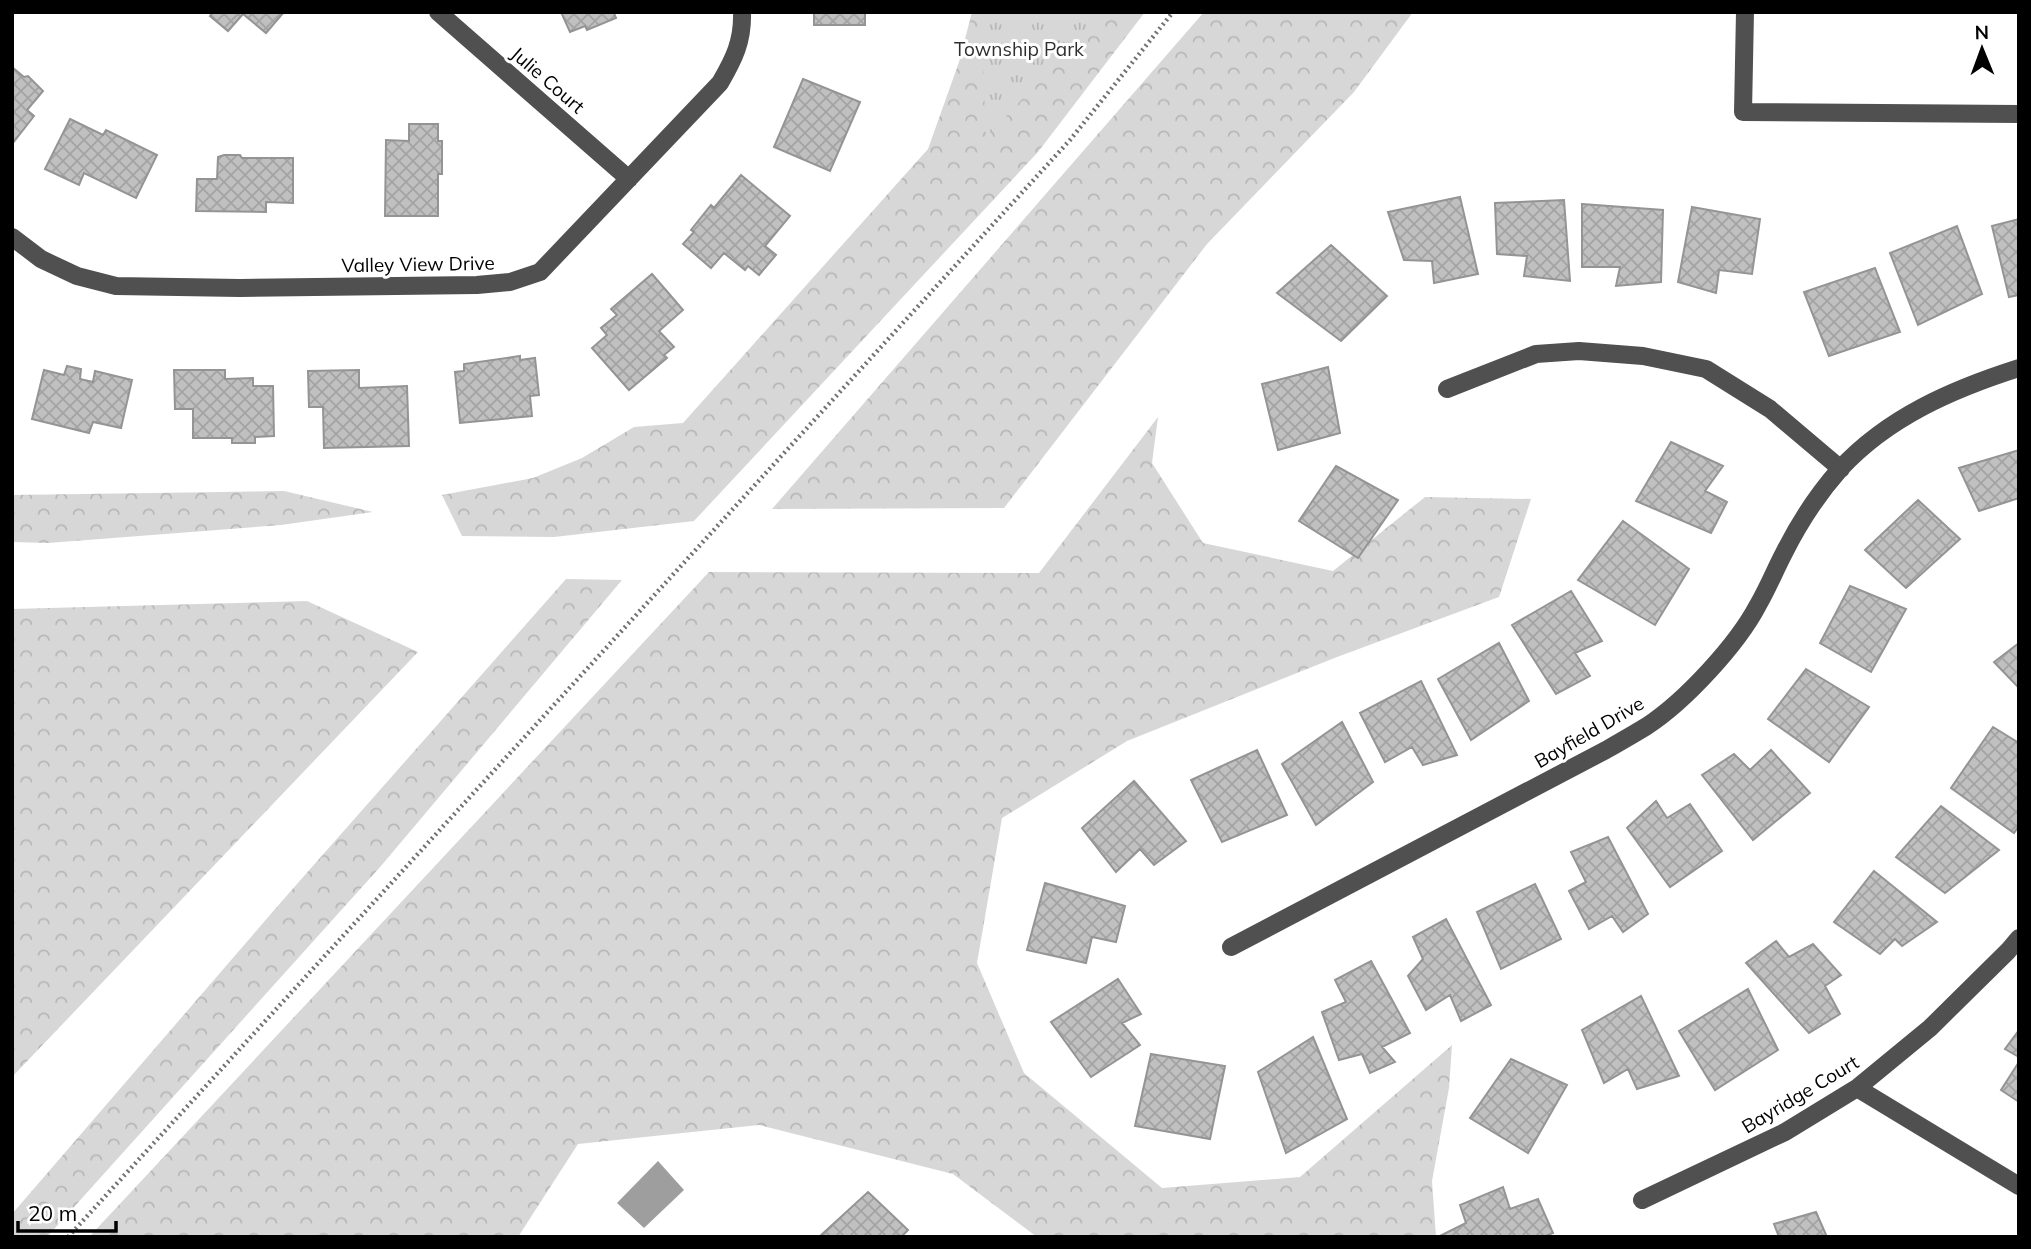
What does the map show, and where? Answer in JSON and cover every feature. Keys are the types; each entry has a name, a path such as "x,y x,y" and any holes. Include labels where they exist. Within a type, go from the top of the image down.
{"street":[{"name":"Julie Court","path":"438,12 629,179"},
{"name":"Valley View Drive","path":"12,237 41,259 77,276 116,286 240,288 477,285 510,282 540,272 720,83 737,54 743,27 742,12"},
{"path":"1745,12 1743,112 2019,114"},
{"path":"1447,389 1536,354 1580,351 1643,356 1706,369 1770,409 1841,469"},
{"name":"Bayfield Drive","path":"1231,947 1606,750 1649,724 1681,699 1727,651 1757,607 1809,509 1841,469 1877,436 1912,412 1973,383 2019,368"},
{"name":"Bayridge Court","path":"1643,1200 1785,1132 1857,1088 1930,1028 2019,938"},
{"path":"1857,1088 2019,1186"}],"path":[{"path":"68,1237 1070,140 1173,12"}],"green space":[{"path":"972,12 1145,12 1038,152 694,521 554,537 462,536 442,495 533,478 582,458 634,427 683,423 928,149 959,62"},
{"name":"Township Park","path":"981,12 1102,12 986,138"},
{"path":"1204,12 1413,12 1354,92 1207,244 1004,508 772,509"},
{"path":"1158,417 1152,463 1203,543 1333,571 1425,497 1531,499 1499,597 1337,657 1127,741 1002,818 977,963 1024,1073 1162,1188 1300,1177 1452,1045 1449,1088 1432,1181 1436,1237 1037,1237 953,1174 759,1125 578,1144 518,1237 89,1237 709,572 1039,573"},
{"path":"284,491 373,512 281,525 48,543 12,542 12,495"},
{"path":"566,579 622,580 381,866 47,1237 12,1237 12,1214 282,901"},
{"path":"307,601 418,652 12,1077 12,609"}],"shaded area":[{"path":"658,1161 684,1190 644,1228 617,1203"}],"building":[{"path":"213,12 284,12 266,33 243,14 228,31 210,16"},
{"path":"561,12 616,12 616,18 587,30 585,26 570,32"},
{"path":"814,12 865,12 865,25 814,25"},
{"path":"12,67 24,77 28,76 43,91 27,110 34,116 13,143"},
{"path":"803,79 860,102 830,171 774,147"},
{"path":"70,119 103,135 106,130 157,155 136,198 84,173 79,185 45,169"},
{"path":"409,124 438,124 438,141 442,141 442,174 438,174 438,216 385,216 386,140 409,141"},
{"path":"240,155 242,158 293,158 293,203 266,202 266,212 196,211 197,179 217,179 218,157"},
{"path":"741,175 790,216 765,246 776,255 759,275 748,266 745,270 724,253 711,268 683,244 711,205 714,208"},
{"path":"1460,197 1478,274 1434,283 1432,261 1404,260 1388,212"},
{"path":"1564,200 1570,281 1524,276 1527,256 1497,254 1495,203"},
{"path":"1582,204 1663,210 1661,282 1616,286 1620,267 1582,267"},
{"path":"1692,207 1760,219 1752,274 1719,270 1716,293 1678,282"},
{"path":"2019,219 2019,295 2009,297 1992,226"},
{"path":"1957,226 1982,294 1918,325 1890,253"},
{"path":"1331,245 1387,296 1341,341 1277,293"},
{"path":"1875,268 1900,332 1829,356 1804,292"},
{"path":"652,274 683,310 659,331 674,347 664,355 667,358 629,390 592,348 607,335 601,328 617,315 611,309"},
{"path":"520,356 520,360 535,358 539,395 530,396 532,416 460,423 455,372 464,371 464,364"},
{"path":"67,366 81,369 80,379 93,382 95,371 132,380 121,428 93,422 89,433 32,419 44,370 64,375"},
{"path":"1328,367 1340,433 1278,450 1262,384"},
{"path":"174,370 225,370 225,379 253,378 253,386 273,386 274,436 255,437 255,443 232,443 232,438 193,438 193,409 175,409"},
{"path":"359,370 359,388 407,386 409,446 324,448 323,407 309,407 308,371"},
{"path":"1671,442 1723,466 1705,491 1727,502 1711,533 1636,501"},
{"path":"2019,450 2019,498 1979,511 1959,468"},
{"path":"1336,466 1398,500 1358,558 1299,521"},
{"path":"1918,500 1960,539 1906,588 1865,550"},
{"path":"1623,521 1689,569 1655,625 1578,580"},
{"path":"1850,586 1906,609 1871,672 1820,643"},
{"path":"1571,591 1602,641 1575,653 1590,676 1556,694 1512,625"},
{"path":"1499,643 1529,701 1471,740 1438,679"},
{"path":"2019,643 2019,688 1994,662"},
{"path":"1806,669 1869,707 1829,762 1768,719"},
{"path":"1421,681 1457,755 1423,765 1412,747 1385,762 1360,713"},
{"path":"1342,722 1373,782 1316,825 1282,764"},
{"path":"1993,727 2019,743 2019,826 2014,833 1951,788"},
{"path":"1257,750 1287,815 1222,842 1191,780"},
{"path":"1771,750 1810,793 1753,840 1702,775 1734,754 1750,770"},
{"path":"1134,781 1186,841 1154,865 1140,849 1116,872 1082,828"},
{"path":"1656,801 1667,818 1690,804 1722,851 1670,887 1627,828"},
{"path":"1941,806 1999,850 1945,893 1896,857"},
{"path":"1608,837 1648,914 1623,932 1612,916 1589,929 1569,891 1586,882 1571,852"},
{"path":"1874,871 1937,922 1902,946 1895,939 1880,954 1834,922"},
{"path":"1045,883 1125,906 1116,942 1092,937 1086,963 1027,950"},
{"path":"1535,884 1561,939 1501,969 1477,912"},
{"path":"1446,919 1491,1005 1461,1021 1450,995 1426,1010 1408,976 1423,959 1413,937"},
{"path":"1776,941 1789,957 1813,944 1841,975 1825,986 1840,1014 1809,1033 1746,963"},
{"path":"1371,961 1410,1033 1382,1047 1395,1062 1370,1073 1362,1054 1339,1060 1322,1012 1346,1002 1335,980"},
{"path":"1118,979 1141,1014 1122,1023 1140,1045 1091,1077 1051,1022"},
{"path":"1748,989 1778,1050 1715,1090 1679,1031"},
{"path":"1641,996 1679,1076 1637,1089 1628,1069 1604,1083 1582,1030"},
{"path":"2019,1030 2019,1057 2005,1049"},
{"path":"1313,1037 1347,1119 1286,1153 1258,1072"},
{"path":"1151,1054 1225,1066 1210,1139 1135,1126"},
{"path":"1511,1059 1567,1085 1528,1153 1470,1118"},
{"path":"2019,1062 2019,1102 2001,1090"},
{"path":"1503,1187 1510,1209 1538,1199 1553,1233 1543,1237 1438,1237 1466,1223 1460,1205"},
{"path":"868,1192 908,1230 901,1237 819,1237"},
{"path":"1816,1212 1827,1237 1779,1237 1774,1224"}]}
